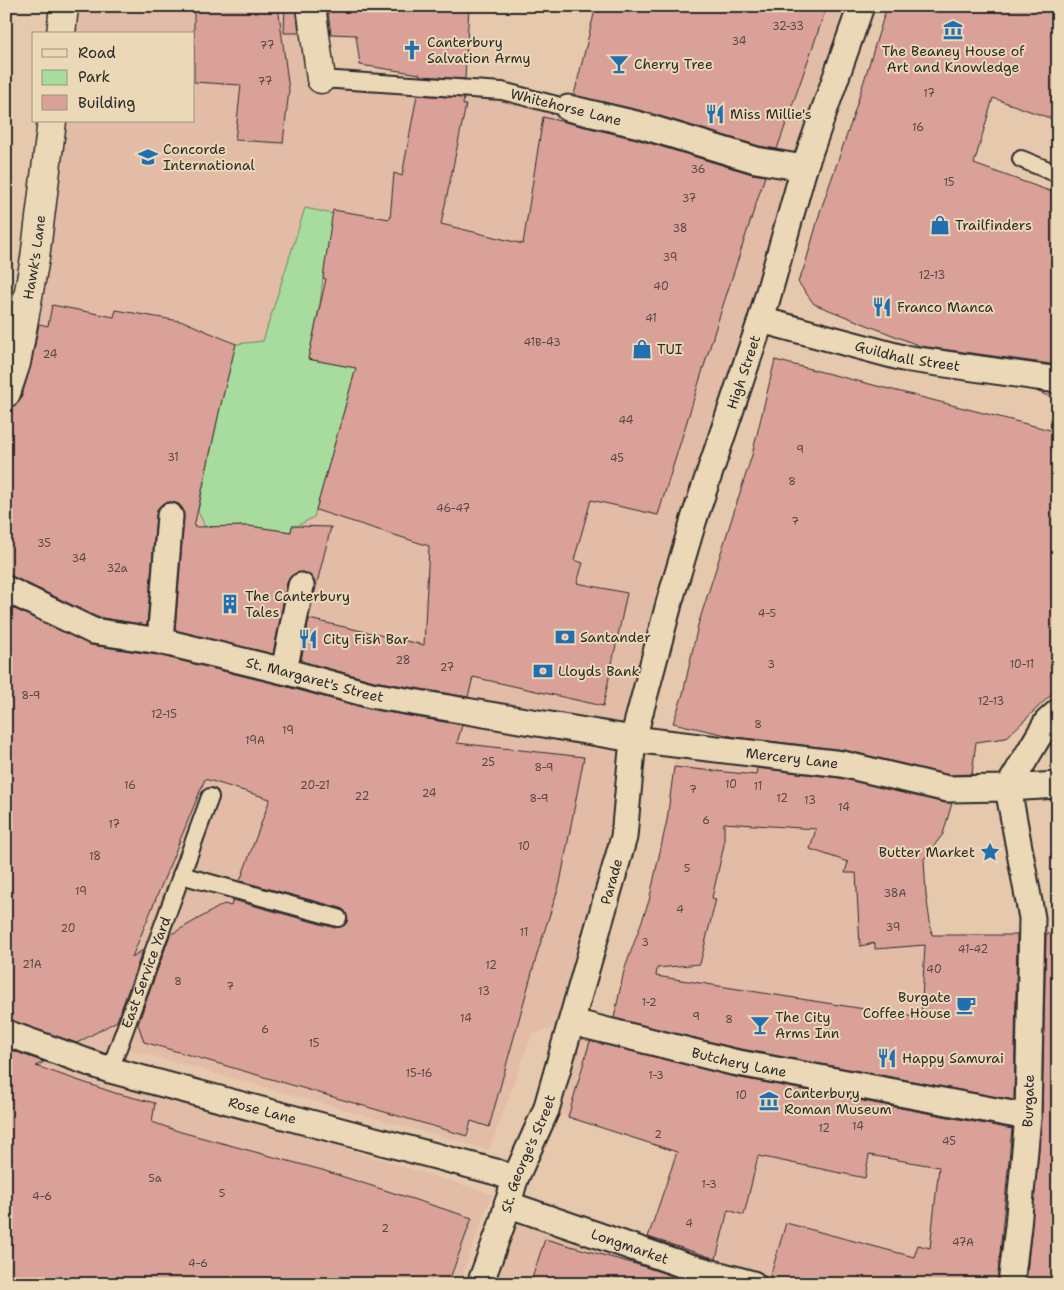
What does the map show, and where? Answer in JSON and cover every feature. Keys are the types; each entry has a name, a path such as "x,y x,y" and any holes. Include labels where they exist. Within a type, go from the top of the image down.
{"street":[{"path":"61,32 64,6"},
{"path":"310,6 321,79"},
{"name":"High Street","path":"633,739 694,519 761,320 804,168 861,6"},
{"name":"Whitehorse Lane","path":"568,108 640,126 756,160 804,168"},
{"name":"Hawk's Lane","path":"6,393 16,363 35,258 52,122"},
{"name":"Guildhall Street","path":"761,320 903,358 1058,380"},
{"path":"160,642 170,516"},
{"path":"284,671 301,586"},
{"name":"St. Margaret's Street","path":"6,589 93,630 160,642 284,671 372,695 633,739"},
{"path":"1008,788 1052,717"},
{"name":"Mercery Lane","path":"633,739 842,764 948,789 1008,788"},
{"name":"Parade","path":"572,1022 624,837 633,739"},
{"path":"1008,788 1058,785"},
{"name":"Burgate","path":"1008,788 1032,918 1028,1117 1011,1284"},
{"name":"Butchery Lane","path":"572,1022 733,1062 1028,1117"},
{"name":"St. George's Street","path":"480,1284 515,1179 546,1110 572,1022"},
{"name":"Rose Lane","path":"8,1034 110,1070 496,1172 515,1179"},
{"name":"Longmarket","path":"507,1204 687,1266 753,1284"}],"lane":[{"name":"Whitehorse Lane","path":"321,79 502,91 568,108"},
{"path":"1021,159 1058,174"},
{"name":"East Service Yard","path":"110,1070 210,797"},
{"path":"181,876 338,918"}],"shaded area":[{"path":"64,6 311,6 322,79 502,91 679,137 712,16 607,6 861,6 730,416 572,1022 1028,1117 1011,1284 480,1284 507,1204 646,1251 650,1233 670,1175 673,1151 546,1110 571,1022 532,1034 489,1150 124,1048 104,1074 492,1194 459,1284 6,1284 6,393 52,122 195,122 195,32 61,32"},
{"path":"675,755 749,766 833,773 890,790 920,864 928,935 1002,935 1002,964 1011,992 1007,1103 806,1070 613,1023 625,971 649,901 668,816"}],"green space":[{"path":"305,208 333,214 320,304 308,359 356,368 314,517 297,526 292,526 291,532 249,526 205,527 198,511 236,344 263,341"}],"building":[{"path":"194,6 278,6 289,90 283,143 235,140 241,85 195,82"},
{"path":"285,6 296,6 299,33 284,33"},
{"name":"Canterbury Salvation Army","path":"327,6 469,6 465,79 420,76 420,74 360,65 356,35 331,34"},
{"path":"596,6 827,6 777,149 759,146 643,111 574,95"},
{"path":"887,6 1058,6 1058,121 993,98 974,164 1058,194 1058,365 920,346 814,304 798,282 851,123"},
{"path":"417,95 464,98 463,105 466,105 441,224 523,244 543,117 636,139 752,174 765,176 658,515 591,500 574,560 583,563 577,583 627,593 603,706 473,677 468,697 374,681 301,661 309,619 424,645 429,546 316,510 356,368 308,359 326,279 323,278 333,210 390,219 394,173 402,176"},
{"path":"52,305 114,317 116,310 185,322 236,344 194,527 249,526 291,532 292,526 331,527 312,603 315,582 310,575 303,572 296,573 290,577 287,583 273,654 175,630 184,517 183,509 179,504 172,502 163,503 158,508 156,515 147,625 97,617 12,576 6,575 6,408 16,405 21,398 31,366 39,324 48,326"},
{"path":"775,360 1058,432 1058,688 1006,738 976,742 972,774 950,775 845,750 735,737 673,723 683,694 698,625 752,455"},
{"path":"1036,391 1058,394 1058,400"},
{"path":"6,605 91,645 157,655 369,709 462,725 457,743 584,757 560,883 538,951 489,1127 471,1121 467,1136 144,1042 138,1024 170,935 224,904 231,906 233,900 335,928 345,925 348,920 345,911 341,908 240,881 270,799 205,779 132,957 143,950 117,1021 77,1043 6,1019"},
{"path":"674,767 756,775 757,768 839,778 945,803 952,803 943,834 924,859 926,895 932,935 1017,935 1014,1100 736,1048 614,1018 624,971 649,901 667,820","holes":["724,823 816,829 810,849 848,862 845,873 856,873 860,946 875,943 875,949 925,945 921,1018 656,976 657,968 700,964 716,899 712,898 724,845"]},
{"path":"1046,934 1058,934 1058,1284 1026,1284 1042,1118"},
{"path":"590,1041 730,1076 1012,1129 997,1284 768,1284 786,1223 914,1257 918,1245 930,1248 939,1167 869,1155 865,1178 758,1156 744,1215 728,1210 716,1259 648,1237 677,1152 568,1117"},
{"path":"6,1048 44,1062 36,1066 115,1093 155,1103 152,1122 181,1132 322,1170 472,1218 448,1284 6,1284"},
{"path":"545,1239 639,1265 697,1284 530,1284"}],"place":[{"name":"The Beaney House of Art and Knowledge","path":"953,30"},
{"name":"Canterbury Salvation Army","path":"412,50"},
{"name":"Cherry Tree","path":"619,64"},
{"name":"Miss Millie's","path":"715,114"},
{"name":"Concorde International","path":"148,157"},
{"name":"Trailfinders","path":"940,225"},
{"name":"Franco Manca","path":"882,307"},
{"name":"TUI","path":"642,349"},
{"name":"The Canterbury Tales","path":"230,604"},
{"name":"Santander","path":"565,637"},
{"name":"City Fish Bar","path":"308,639"},
{"name":"Lloyds Bank","path":"543,671"},
{"name":"Butter Market","path":"990,852"},
{"name":"Burgate Coffee House","path":"966,1005"},
{"name":"The City Arms Inn","path":"760,1025"},
{"name":"Happy Samurai","path":"887,1058"},
{"name":"Canterbury Roman Museum","path":"769,1101"}]}
